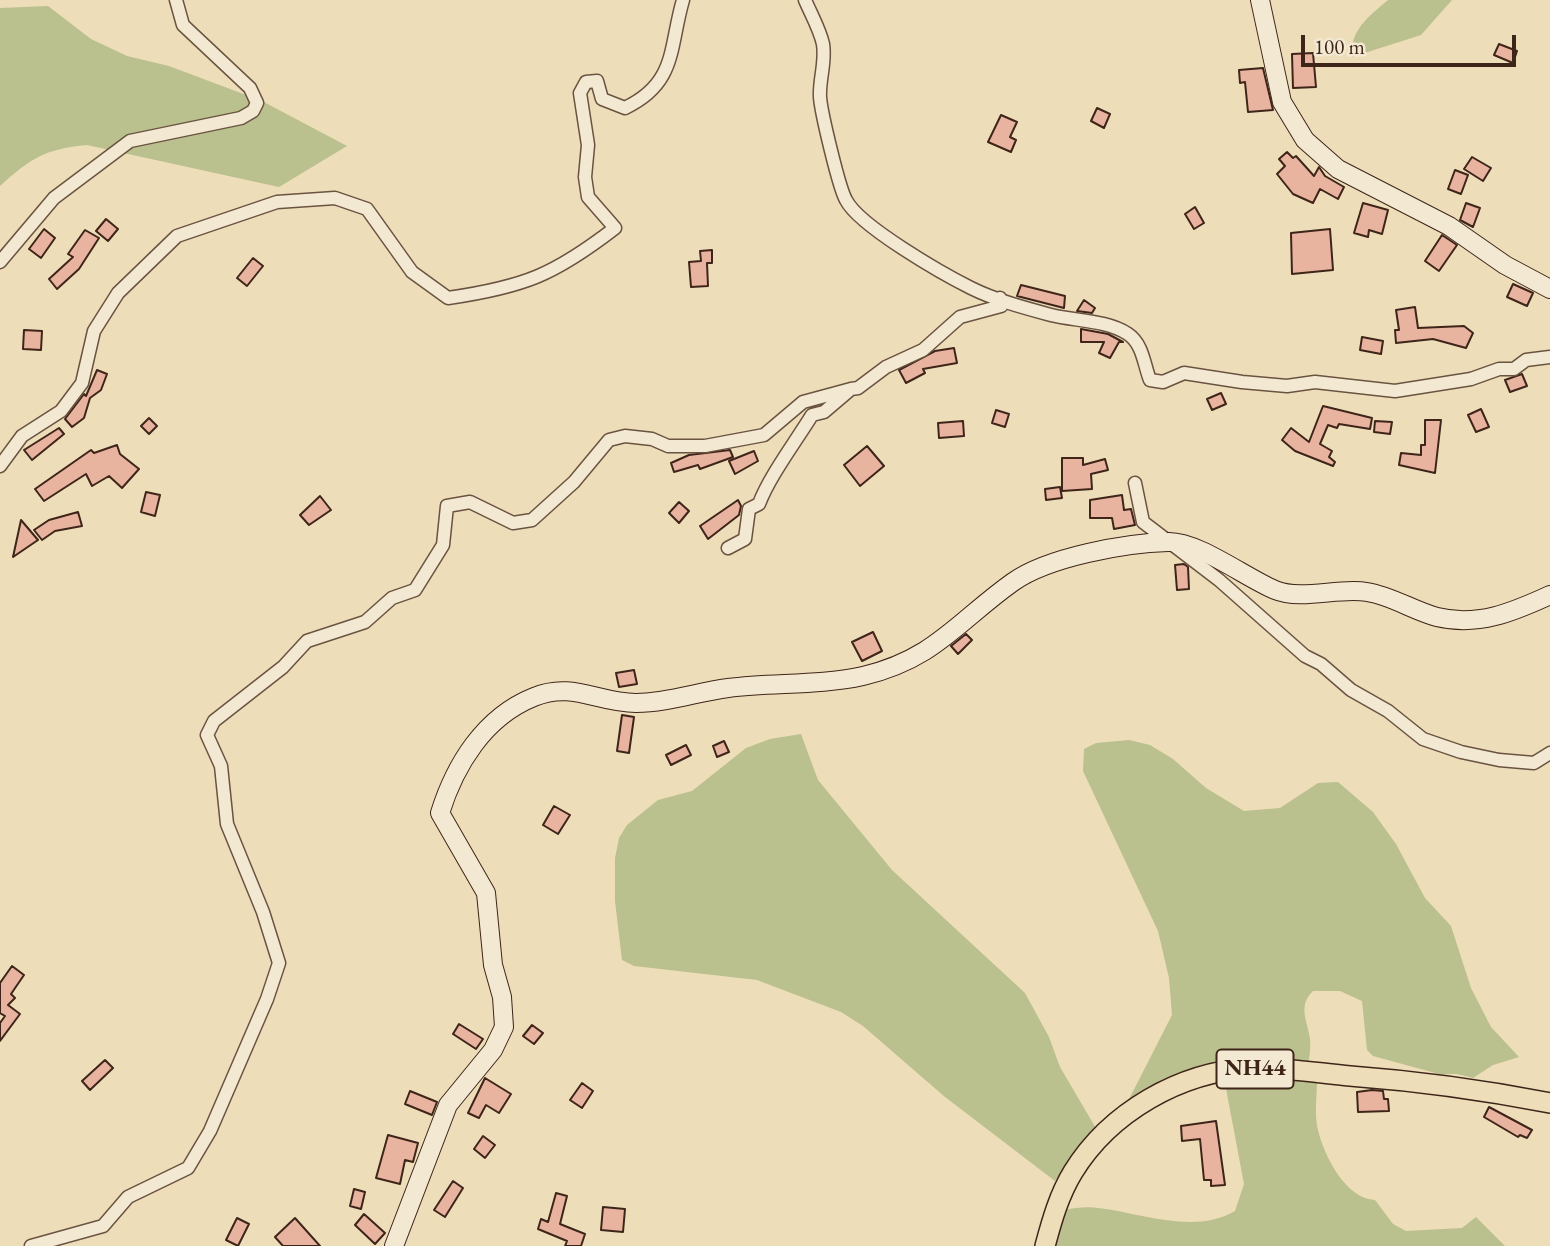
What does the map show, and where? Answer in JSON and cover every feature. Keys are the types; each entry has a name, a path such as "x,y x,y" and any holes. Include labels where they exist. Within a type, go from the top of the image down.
{"main road":[{"path":"1260,0 1282,102 1305,140 1338,169 1449,226 1505,265 1550,289"},
{"path":"394,1246 448,1105 493,1050 504,1027 502,997 492,965 486,893 440,813 448,787 475,740 532,697 563,689 609,701 636,703 684,698 724,688 811,685 866,675 924,655 1015,580 1055,563 1106,551 1172,541 1212,556 1279,592 1366,591 1436,617 1464,621 1485,620 1515,611 1550,595"},
{"name":"NH44","path":"1045,1246 1055,1207 1087,1152 1138,1107 1175,1085 1206,1075 1251,1068 1398,1079 1550,1103"}],"street":[{"path":"0,262 54,198 130,141 241,118 253,111 257,103 250,88 183,25 176,0"},
{"path":"0,466 22,436 61,411 82,383 94,331 118,293 177,236 277,202 335,198 367,209 412,272 448,298 492,292 540,278 582,254 615,229 588,197 585,177 588,145 580,93 586,82 597,81 602,99 625,108 644,99 658,85 670,65 682,0"},
{"path":"805,0 823,43 824,66 820,96 846,200 860,217 924,262 971,288 1055,316 1121,330 1131,335 1143,353 1143,362 1150,380 1163,382 1184,373 1287,386 1315,382 1395,391 1471,379 1499,369 1514,369 1527,360 1550,357"},
{"path":"31,1246 103,1226 128,1197 188,1168 210,1131 267,999 279,964 263,912 227,824 221,766 207,735 214,721 283,667 307,640 365,622 392,598 415,590 443,545 447,506 470,502 513,523 532,520 574,482 609,440 625,436 652,439 668,446 705,446 764,435 803,402 858,388 886,367 923,350 960,317 1000,306 1000,298"},
{"path":"728,548 745,540 749,509 759,503 765,486 776,474 812,415 841,400 851,389"},
{"path":"1135,483 1143,522 1172,541 1305,656 1321,664 1351,690 1388,711 1423,739 1461,752 1499,760 1534,763 1550,753"}],"green space":[{"path":"1388,0 1452,0 1421,35 1352,57 1357,32 1367,18"},
{"path":"48,6 91,39 127,56 169,66 262,101 347,146 279,187 87,145 60,149 39,156 0,186 0,8"},
{"path":"801,734 818,780 892,870 1025,993 1049,1037 1060,1067 1097,1130 1077,1150 1055,1181 945,1097 863,1026 841,1012 757,980 634,966 622,960 615,901 615,858 619,838 627,825 658,800 692,791 746,748 770,739"},
{"path":"1129,740 1150,745 1173,759 1206,788 1244,811 1280,808 1318,783 1338,782 1373,812 1396,844 1425,898 1451,926 1471,988 1491,1027 1519,1057 1493,1065 1473,1078 1457,1074 1439,1074 1373,1056 1367,1050 1362,1001 1340,991 1313,991 1304,1008 1310,1042 1308,1068 1223,1062 1176,1074 1125,1107 1172,1015 1169,978 1158,931 1083,771 1084,749 1096,743"},
{"path":"1224,1078 1317,1080 1317,1124 1325,1152 1346,1184 1364,1198 1375,1200 1393,1224 1406,1231 1462,1228 1476,1217 1505,1246 1050,1246 1060,1210 1093,1207 1185,1222 1219,1218 1235,1211 1244,1184"}],"building":[{"path":"1499,44 1517,51 1513,63 1494,55"},
{"path":"1313,53 1316,87 1293,88 1292,54"},
{"path":"1263,68 1273,110 1248,112 1245,82 1240,83 1239,70"},
{"path":"1097,108 1110,114 1104,128 1091,121"},
{"path":"1001,115 1017,122 1010,137 1016,140 1011,152 988,142"},
{"path":"1287,152 1293,158 1296,156 1314,176 1319,167 1325,176 1344,187 1338,199 1320,189 1313,203 1293,194 1277,174 1285,166 1279,159"},
{"path":"1472,157 1491,168 1483,181 1464,169"},
{"path":"1455,170 1468,175 1461,194 1448,189"},
{"path":"1363,203 1388,210 1382,234 1369,230 1368,237 1354,233"},
{"path":"1466,203 1480,208 1473,227 1460,220"},
{"path":"1195,207 1204,223 1194,229 1185,214"},
{"path":"106,219 118,229 108,241 96,231"},
{"path":"44,229 55,238 41,258 29,249"},
{"path":"1330,229 1333,270 1292,274 1291,233"},
{"path":"85,230 99,238 79,269 57,289 49,279 73,257 68,254"},
{"path":"1442,235 1457,245 1439,271 1425,261"},
{"path":"712,250 712,263 707,263 708,286 691,287 689,262 701,261 700,251"},
{"path":"253,258 263,266 247,286 237,278"},
{"path":"1513,284 1533,293 1527,306 1507,297"},
{"path":"1021,285 1065,296 1064,308 1017,296"},
{"path":"1084,300 1095,308 1092,313 1077,311"},
{"path":"1415,307 1418,328 1464,326 1473,333 1466,348 1433,339 1396,343 1395,330 1399,330 1396,310"},
{"path":"1081,329 1108,334 1123,342 1119,342 1110,358 1099,353 1104,342 1081,342"},
{"path":"24,330 42,331 41,350 23,349"},
{"path":"1362,337 1383,341 1381,354 1360,350"},
{"path":"954,348 957,363 923,369 925,373 906,383 899,370 935,351"},
{"path":"97,370 107,374 101,390 90,398 84,418 72,427 65,419 84,394 86,396"},
{"path":"1522,374 1527,386 1510,392 1505,380"},
{"path":"1221,393 1226,404 1212,410 1207,399"},
{"path":"1323,406 1372,418 1370,429 1339,424 1337,428 1328,425 1320,444 1332,451 1329,457 1335,462 1333,466 1295,451 1282,440 1291,428 1309,442"},
{"path":"1481,409 1489,427 1476,432 1468,415"},
{"path":"996,410 1009,414 1005,427 992,423"},
{"path":"149,418 157,426 149,434 141,426"},
{"path":"1425,420 1441,420 1435,473 1399,465 1401,453 1421,455 1421,445 1425,445"},
{"path":"963,421 964,436 939,438 938,423"},
{"path":"1375,421 1392,422 1390,434 1374,432"},
{"path":"59,428 64,434 32,460 24,450"},
{"path":"117,445 120,454 139,469 122,488 109,476 92,486 86,474 44,501 35,489 91,450 94,453"},
{"path":"867,446 884,466 860,486 844,465"},
{"path":"730,450 733,457 700,469 698,465 674,472 671,463 689,455"},
{"path":"754,451 758,461 735,474 729,461"},
{"path":"1062,458 1083,458 1083,465 1105,459 1108,470 1091,474 1092,489 1062,491"},
{"path":"1060,487 1062,498 1046,500 1045,489"},
{"path":"146,492 160,495 155,516 141,512"},
{"path":"1122,495 1124,510 1131,509 1135,525 1114,529 1112,518 1090,518 1090,500"},
{"path":"320,496 331,510 309,525 300,515"},
{"path":"738,500 741,506 739,515 708,539 700,526"},
{"path":"679,502 689,511 679,523 669,513"},
{"path":"78,512 82,526 55,531 42,540 34,530 49,520"},
{"path":"21,520 38,540 13,557"},
{"path":"1184,564 1188,567 1189,589 1177,590 1175,565"},
{"path":"873,632 882,651 862,661 852,642"},
{"path":"966,634 972,640 958,654 951,646"},
{"path":"634,670 637,684 619,687 616,673"},
{"path":"622,715 634,717 629,753 617,751"},
{"path":"724,741 729,752 717,757 713,746"},
{"path":"686,745 691,755 671,765 666,755"},
{"path":"554,806 570,815 558,834 543,825"},
{"path":"12,966 24,975 11,994 15,998 8,1005 20,1014 0,1041 0,1023 5,1016 0,1013 0,983"},
{"path":"459,1024 483,1039 476,1049 453,1034"},
{"path":"532,1025 543,1033 534,1044 523,1036"},
{"path":"105,1060 113,1068 90,1090 82,1081"},
{"path":"485,1078 511,1094 499,1113 486,1105 479,1118 468,1113"},
{"path":"582,1083 593,1091 582,1108 570,1100"},
{"path":"410,1091 437,1102 432,1115 405,1104"},
{"path":"1383,1091 1384,1099 1388,1099 1389,1111 1358,1112 1357,1092"},
{"path":"1489,1107 1532,1130 1527,1138 1520,1135 1518,1137 1484,1117"},
{"path":"1216,1121 1225,1185 1211,1186 1211,1180 1204,1180 1200,1139 1182,1141 1181,1126"},
{"path":"388,1135 418,1143 413,1162 405,1160 400,1184 376,1178"},
{"path":"483,1136 495,1145 485,1158 474,1149"},
{"path":"453,1181 463,1188 445,1217 434,1210"},
{"path":"354,1189 365,1192 361,1209 350,1206"},
{"path":"556,1193 567,1196 560,1224 585,1234 581,1246 565,1246 567,1241 538,1229 541,1219 548,1222"},
{"path":"603,1207 625,1209 623,1232 601,1230"},
{"path":"364,1214 385,1233 375,1244 355,1225"},
{"path":"237,1218 249,1224 238,1246 226,1240"},
{"path":"295,1218 320,1246 283,1246 275,1237"}]}
